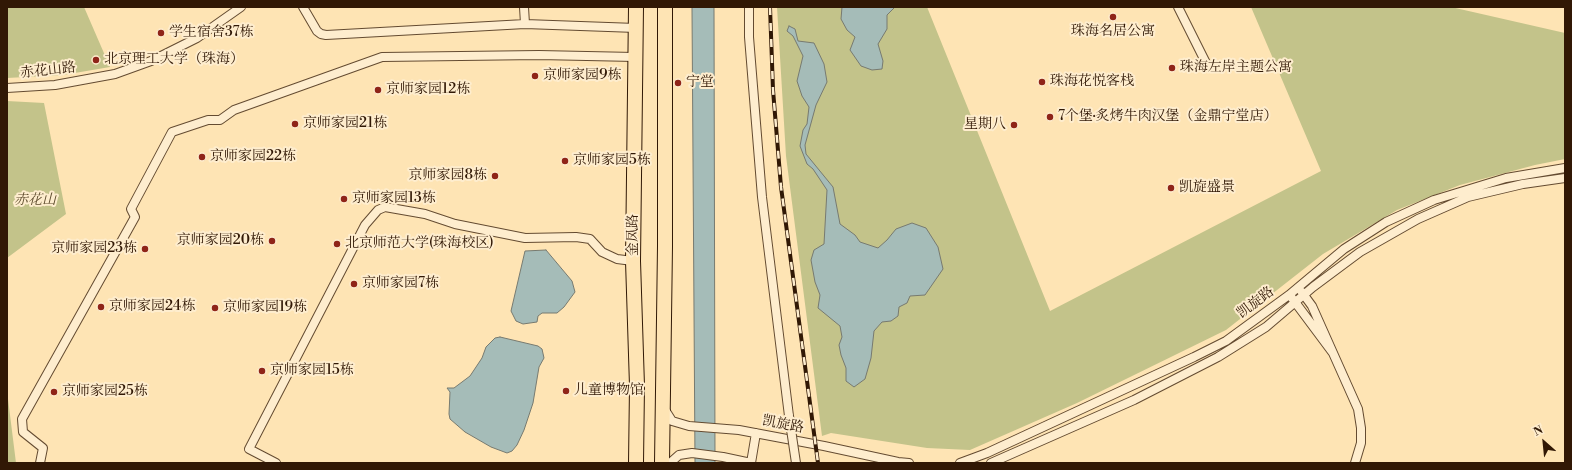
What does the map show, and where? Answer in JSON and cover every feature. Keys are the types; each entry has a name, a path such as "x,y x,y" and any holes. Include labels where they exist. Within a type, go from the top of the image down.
{"highway":[{"name":"金凤路","path":"636,7 633,262 637,386 636,463"},
{"path":"662,463 665,246 665,7"}],"street":[{"name":"赤花山路","path":"7,88 55,85 115,74 151,61 197,38 241,7"},
{"path":"304,7 317,31 326,34 525,24 636,28"},
{"path":"524,7 525,24"},
{"path":"749,7 749,36 762,197 796,463"},
{"path":"1178,7 1207,65"},
{"path":"40,463 43,448 23,432 22,419 135,217 131,209 172,132 208,120 220,120 234,110 382,57 540,55 635,57"},
{"name":"凯旋路","path":"960,463 987,453 1226,341 1298,287 1344,249 1386,222 1434,200 1506,178 1565,168"},
{"name":"凯旋路","path":"991,463 1134,400 1218,357 1266,327 1304,295 1360,252 1418,218 1468,198 1523,184 1565,178"},
{"path":"276,463 249,449 365,225 378,210 385,207 425,214 455,224 525,238 576,237 590,239 602,252 617,259 633,262"},
{"path":"1298,287 1322,326 1358,409 1361,428 1361,443 1355,463"},
{"path":"1289,294 1333,353"},
{"name":"凯旋路","path":"662,403 667,415 672,421 689,426 756,433 898,462 910,463"},
{"path":"670,463 679,455 692,453 717,456 751,463 756,433"}],"green space":[{"path":"8,7 84,7 110,67 63,75 7,78"},
{"path":"777,7 927,7 1050,311 1321,171 1251,7 1451,7 1565,33 1565,159 1535,165 1460,185 1397,210 1323,254 1226,330 1077,403 970,450 927,448 831,433 822,436 786,156"},
{"name":"赤花山","path":"7,101 44,103 66,214 7,258"},
{"path":"7,391 16,463 7,463"}],"water":[{"path":"692,7 714,7 715,463 695,463"},
{"path":"842,7 895,7 887,15 887,29 878,44 883,61 882,69 872,70 861,66 850,50 855,37 847,30 841,19"},
{"path":"789,26 795,29 798,41 814,43 824,64 827,82 816,105 805,145 806,154 833,187 840,224 855,235 860,242 878,248 896,229 912,223 926,228 938,247 943,269 925,295 910,296 907,303 899,307 898,316 891,321 882,322 874,331 871,358 865,379 854,387 846,381 846,368 839,345 842,337 840,326 818,308 820,295 815,282 811,260 814,250 824,244 827,190 813,169 807,164 800,146 803,130 807,124 809,107 802,96 797,81 803,56 793,36 787,31"},
{"path":"546,250 572,281 575,292 564,307 557,313 542,313 538,316 537,322 523,324 516,321 511,311 525,251"},
{"path":"500,337 538,346 542,349 544,358 539,367 533,403 524,430 517,445 512,451 507,453 491,447 465,432 450,419 450,392 447,388 454,388 470,376 482,358 486,347 495,338"}],"railway":[{"path":"770,7 773,90 781,187 818,463"}],"place":[{"name":"珠海名居公寓","path":"1113,17"},
{"name":"学生宿舍37栋","path":"161,33"},
{"name":"北京理工大学（珠海）","path":"96,60"},
{"name":"珠海左岸主题公寓","path":"1172,68"},
{"name":"京师家园9栋","path":"535,76"},
{"name":"珠海花悦客栈","path":"1042,82"},
{"name":"宁堂","path":"678,83"},
{"name":"京师家园12栋","path":"378,90"},
{"name":"7个堡·炙烤牛肉汉堡（金鼎宁堂店）","path":"1050,117"},
{"name":"京师家园21栋","path":"295,124"},
{"name":"星期八","path":"1014,125"},
{"name":"京师家园22栋","path":"202,157"},
{"name":"京师家园5栋","path":"565,161"},
{"name":"京师家园8栋","path":"495,176"},
{"name":"凯旋盛景","path":"1171,188"},
{"name":"京师家园13栋","path":"344,199"},
{"name":"京师家园20栋","path":"272,241"},
{"name":"北京师范大学(珠海校区)","path":"337,244"},
{"name":"京师家园23栋","path":"145,249"},
{"name":"京师家园7栋","path":"354,284"},
{"name":"京师家园24栋","path":"101,307"},
{"name":"京师家园19栋","path":"215,308"},
{"name":"京师家园15栋","path":"262,371"},
{"name":"儿童博物馆","path":"566,391"},
{"name":"京师家园25栋","path":"54,392"}]}
